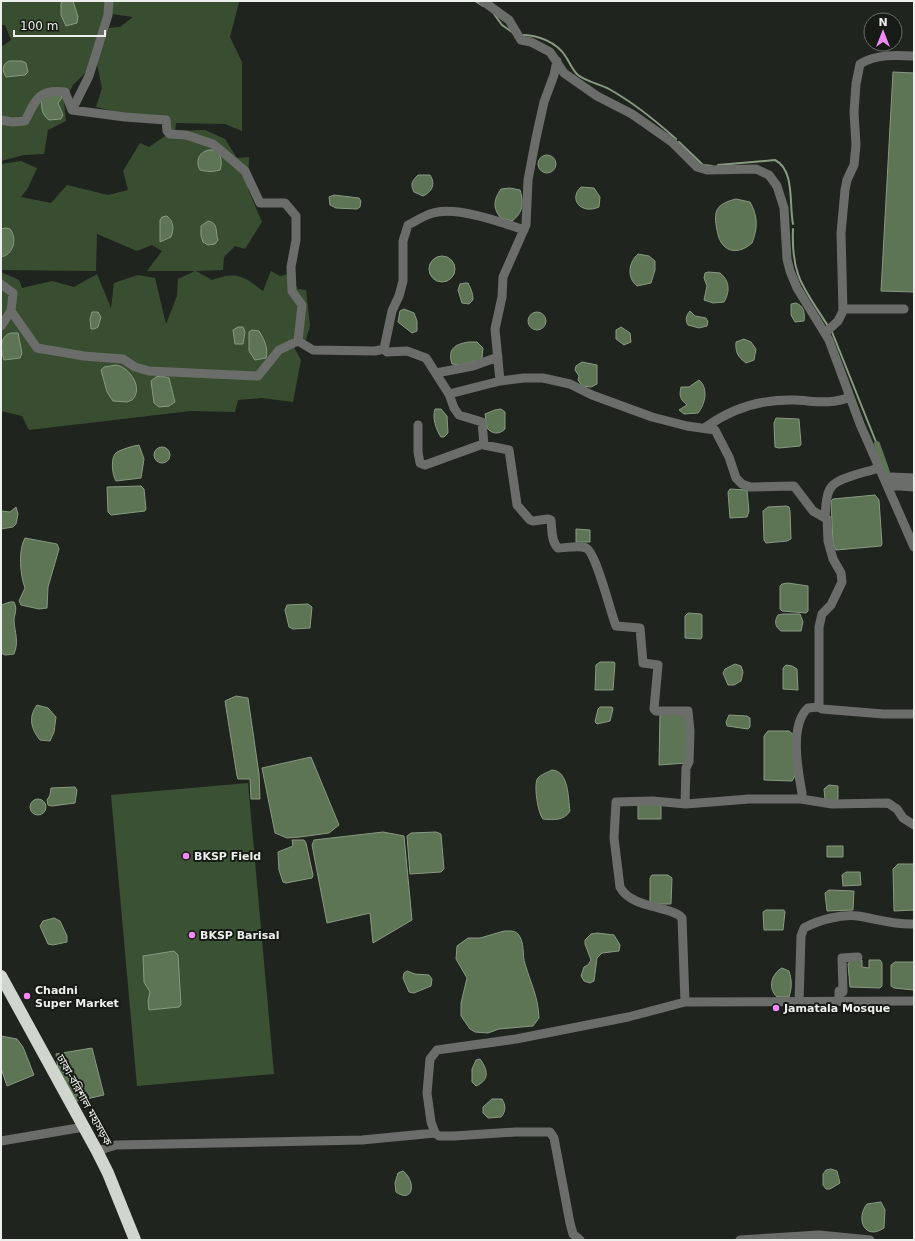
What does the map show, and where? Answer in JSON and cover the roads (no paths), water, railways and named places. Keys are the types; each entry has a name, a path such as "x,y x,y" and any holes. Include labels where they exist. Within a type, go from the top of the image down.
{"highway":[{"name":"ঢাকা-বরিশাল মহাসড়ক","path":"1,976 97,1150 135,1240"}],"street":[{"path":"72,110 89,76 108,15 110,1"},
{"path":"483,1 509,20 521,40 531,42 550,52 564,73 597,96 632,114 672,142 696,167 707,170 756,169 769,175 777,186 781,197 786,225 787,259 790,271 797,288 825,333 886,485 914,547"},
{"path":"825,333 838,321 843,309 841,233 845,190 847,180 854,165 856,145 854,112 856,84 860,64 875,58 894,55 914,56"},
{"path":"500,381 495,342 495,329 502,297 503,277 526,225 528,180 544,102 557,61"},
{"path":"1,120 12,122 25,121 34,100 42,94 58,91 65,92 72,110"},
{"path":"72,110 125,117 166,120 167,131 170,134 186,135 213,144 245,171 260,203 285,203 296,216 296,240 290,267 292,291 302,306 298,342"},
{"path":"384,349 392,311 399,296 403,281 402,240 408,225 434,212 457,212 482,217 524,230"},
{"path":"1,284 13,293 11,311 1,326"},
{"path":"843,309 904,309"},
{"path":"11,311 37,348 84,356 123,359 135,367 160,373 258,376 279,350 298,342"},
{"path":"298,342 313,350 374,351 384,349 387,352 407,351 426,358 449,394 454,408 459,415 482,422 483,444"},
{"path":"436,373 473,366 498,357"},
{"path":"449,394 500,381 536,378 570,384 592,395 637,413 687,426 715,430 729,457 736,478 742,484 750,487 794,486 802,499 813,511 827,519 830,549 833,559 841,572 842,582 831,605 822,614 819,627 819,707"},
{"path":"706,428 723,415 764,402 795,400 822,403 840,401 850,396"},
{"path":"418,425 418,457 420,463 425,465 483,444"},
{"path":"483,444 486,447 509,450 517,505 530,520 551,520 553,540 556,547 585,548 590,551 600,572 608,604 616,626 640,628 643,663 658,665 654,709 656,711 688,711 690,754 689,762 686,768 684,804"},
{"path":"824,518 826,497 832,484 845,478 879,468"},
{"path":"892,477 914,478"},
{"path":"886,485 914,487"},
{"path":"801,799 802,793 796,742 799,720 808,708 819,707 822,709 883,714 914,714"},
{"path":"685,1002 682,918 676,912 660,910 623,894 620,887 614,838 616,802 653,801 684,804 749,799 801,799 832,804 888,803 897,809 904,818 914,825"},
{"path":"799,1002 801,936 804,928 823,920 856,916 900,924 914,924"},
{"path":"839,1001 839,992 843,992 842,958 858,957"},
{"path":"435,1133 431,1122 427,1093 430,1059 437,1050 516,1039 620,1018 685,1002 914,1001"},
{"path":"1,1141 84,1128"},
{"path":"97,1150 116,1144 362,1140 435,1133 439,1136 454,1136 515,1132 550,1132 554,1138 573,1234 580,1240"},
{"path":"740,1240 819,1235 870,1240"}],"waterway":[{"path":"475,1 483,6"},
{"path":"494,14 502,25 512,32"},
{"path":"521,35 534,36 546,40 558,47 578,75 609,89 627,100 676,139"},
{"path":"679,142 703,165 712,166"},
{"path":"718,165 775,160 786,171 790,188 793,224"},
{"path":"793,229 794,259 797,271 806,291 828,326"},
{"path":"832,332 878,447"},
{"path":"877,444 888,475 892,480"}],"place":[{"name":"BKSP Field","path":"186,856"},
{"name":"BKSP Barisal","path":"192,935"},
{"name":"Chadni Super Market","path":"27,996"},
{"name":"Jamatala Mosque","path":"776,1008"}]}
